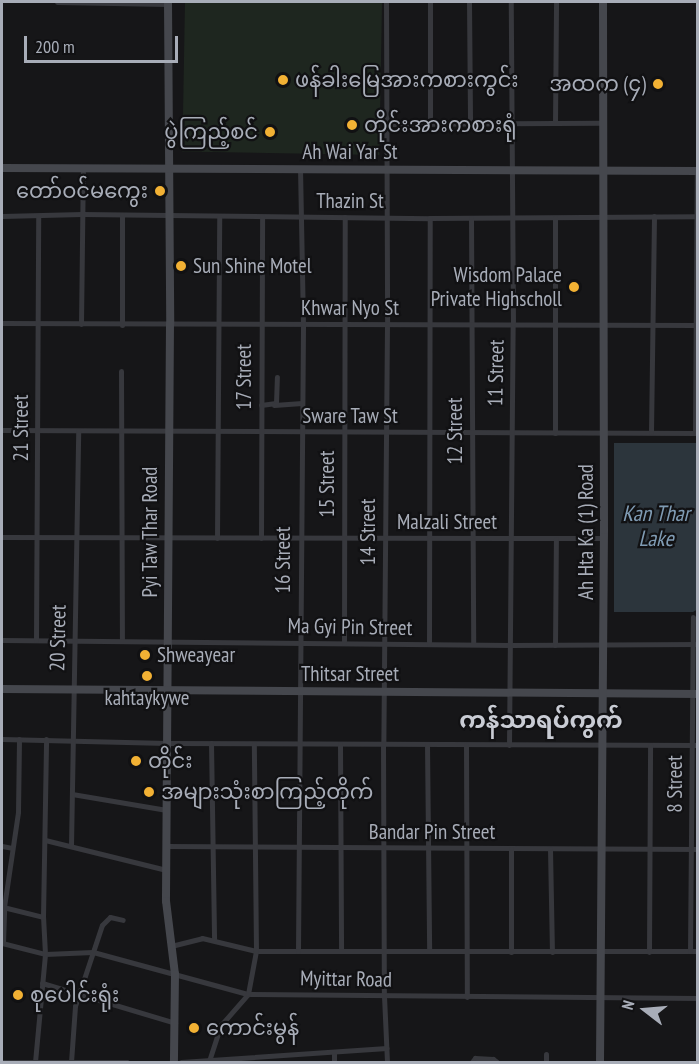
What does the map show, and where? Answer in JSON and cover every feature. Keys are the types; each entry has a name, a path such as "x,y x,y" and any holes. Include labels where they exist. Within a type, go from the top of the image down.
{"street":[{"path":"57,2 168,3"},
{"name":"14 Street","path":"386,2 387,325 383,848 387,1062"},
{"path":"430,2 430,124"},
{"path":"469,2 470,124"},
{"name":"11 Street","path":"509,745 513,324 512,2"},
{"path":"555,123 556,2"},
{"name":"Ah Hta Ka (1) Road","path":"600,1062 604,538 603,2"},
{"name":"Pyi Taw Thar Road","path":"168,3 170,324 166,901 175,974 174,1062"},
{"path":"386,124 603,123"},
{"name":"Ah Wai Yar St","path":"2,168 697,171"},
{"path":"81,324 83,169"},
{"name":"16 Street","path":"298,951 303,324 300,170"},
{"path":"697,171 697,433"},
{"path":"122,214 122,325"},
{"name":"Thazin St","path":"2,216 122,214 219,217 555,218 697,216"},
{"name":"21 Street","path":"36,640 38,216"},
{"path":"651,432 654,216"},
{"path":"217,538 219,217"},
{"name":"17 Street","path":"261,538 262,217"},
{"name":"15 Street","path":"344,643 345,217"},
{"path":"429,644 430,218"},
{"name":"12 Street","path":"471,218 473,644"},
{"path":"555,218 555,433"},
{"name":"Khwar Nyo St","path":"2,323 696,325"},
{"path":"121,371 122,641"},
{"path":"274,405 277,377"},
{"path":"261,405 302,404"},
{"name":"Sware Taw St","path":"2,430 697,433"},
{"name":"20 Street","path":"71,846 78,431"},
{"name":"Malzali Street","path":"2,537 604,538"},
{"path":"555,645 556,539"},
{"name":"8 Street","path":"690,951 695,745 693,617"},
{"name":"Ma Gyi Pin Street","path":"2,640 510,645 695,644"},
{"name":"Thitsar Street","path":"2,689 695,694"},
{"path":"2,739 254,744 695,745"},
{"path":"2,943 3,907 18,812 19,739"},
{"path":"35,1062 45,954 43,917 46,739"},
{"path":"211,743 214,939"},
{"path":"209,1060 221,1025 248,994 256,951 254,744"},
{"path":"340,744 341,951"},
{"path":"427,744 429,951"},
{"path":"466,745 467,997"},
{"path":"649,952 650,745"},
{"path":"72,794 167,810"},
{"path":"45,840 166,870"},
{"path":"2,846 12,848"},
{"name":"Bandar Pin Street","path":"166,846 694,849"},
{"path":"511,849 511,952"},
{"path":"550,849 552,952"},
{"path":"3,907 43,917"},
{"path":"71,1062 75,1006 102,924 107,919 123,920"},
{"path":"171,946 202,938 214,939 256,951 698,951"},
{"name":"Myittar Road","path":"2,943 45,954 93,952 248,994 698,998"},
{"path":"42,983 175,1023"},
{"path":"182,1062 387,1048"},
{"path":"334,1052 334,1062"},
{"path":"546,1054 546,1062"},
{"path":"472,1062 475,1058 493,1059 497,1062"},
{"path":"2,1062 127,1062"}],"shaded area":[{"name":"ဖန်ခါးမြေအားကစားကွင်း","path":"185,2 382,3 379,155 182,152"}],"water":[{"name":"Kan Thar Lake","path":"614,443 697,443 698,609 693,612 614,612"}],"place":[{"name":"ဖန်ခါးမြေအားကစားကွင်း","path":"283,80"},
{"name":"အထက (၄)","path":"658,84"},
{"name":"တိုင်းအားကစားရုံ","path":"352,125"},
{"name":"ပွဲကြည့်စင်","path":"270,132"},
{"name":"တော်ဝင်မကွေး","path":"160,191"},
{"name":"Sun Shine Motel","path":"181,266"},
{"name":"Wisdom Palace Private Highscholl","path":"574,287"},
{"name":"Shweayear","path":"145,655"},
{"name":"kahtaykywe","path":"147,676"},
{"name":"တိုင်း","path":"136,761"},
{"name":"အများသုံးစာကြည့်တိုက်","path":"149,792"},
{"name":"စုပေါင်းရုံး","path":"18,995"},
{"name":"ကောင်းမွန်","path":"194,1028"}],"district":[{"name":"ကန်သာရပ်ကွက်","path":"541,720"}]}
